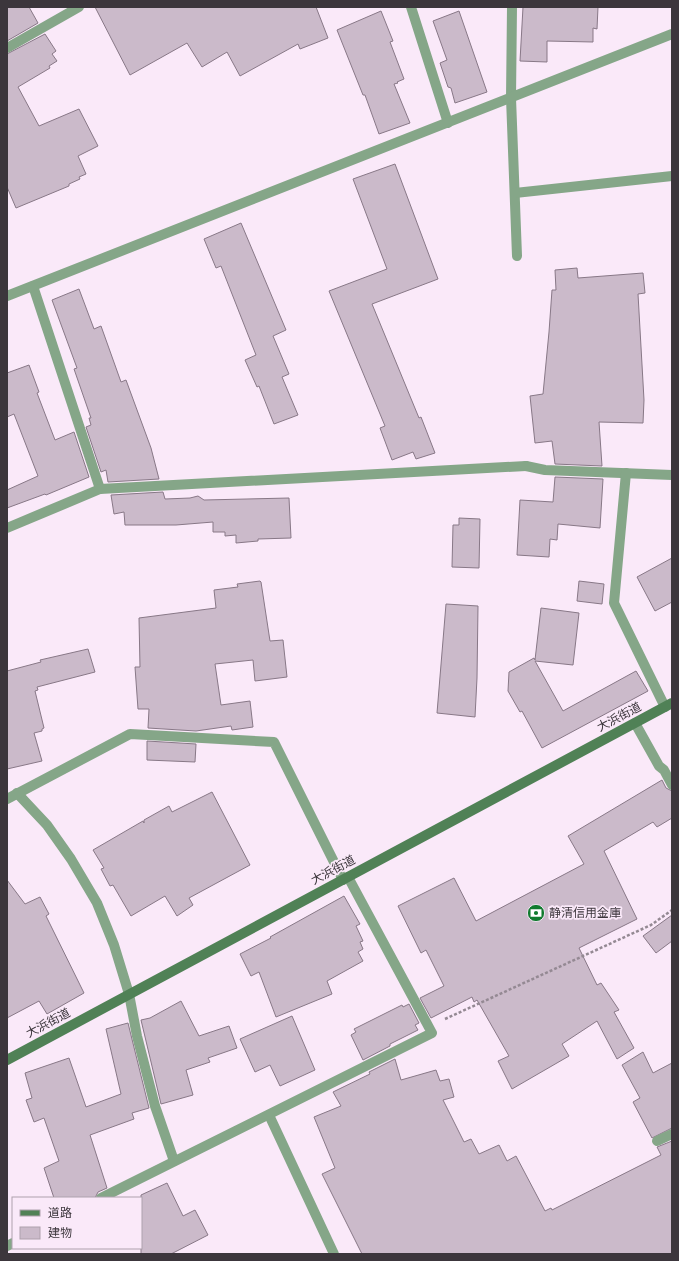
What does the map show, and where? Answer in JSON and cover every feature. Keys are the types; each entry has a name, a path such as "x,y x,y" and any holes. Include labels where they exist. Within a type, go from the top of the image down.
{"street":[{"path":"7,48 79,7"},
{"path":"411,7 448,123"},
{"path":"512,7 511,98 517,256"},
{"path":"7,296 672,34"},
{"path":"515,193 672,176"},
{"path":"34,286 100,489"},
{"path":"7,528 100,489 526,466 545,470 672,475"},
{"path":"626,473 614,603 669,705"},
{"name":"大浜街道","path":"7,1060 669,705"},
{"path":"635,723 659,766 664,770 672,785"},
{"path":"7,799 130,734 274,742 345,878 432,1034 103,1197"},
{"path":"17,793 51,830 71,859 97,903 114,945 129,994 137,1036 155,1106 174,1161"},
{"path":"269,1115 334,1254"},
{"path":"657,1141 672,1134"}],"path":[{"path":"428,1027 651,925 672,910"}],"building":[{"path":"7,7 29,7 38,23 7,41"},
{"path":"95,7 316,7 328,38 300,49 298,44 240,76 227,52 202,67 187,43 130,75"},
{"path":"523,7 598,7 597,29 593,28 593,42 547,41 547,62 520,61"},
{"path":"381,11 393,41 390,42 404,79 394,84 410,123 379,134 365,95 363,95 337,30"},
{"path":"459,11 487,92 455,103 451,88 448,87 440,63 447,60 433,21"},
{"path":"45,34 56,51 52,54 57,61 49,66 50,68 18,87 39,126 79,109 98,146 78,156 86,174 79,177 80,179 69,184 69,186 16,208 7,187 7,54"},
{"path":"395,164 438,279 372,304 435,453 416,459 413,452 392,460 380,428 385,426 329,291 387,269 353,179"},
{"path":"241,223 286,330 273,336 289,374 282,377 298,415 274,424 259,386 257,387 245,360 256,355 221,266 216,268 204,239"},
{"path":"577,268 578,278 643,273 645,293 638,294 644,400 643,423 599,422 602,466 555,464 552,441 535,443 530,396 543,394 552,290 556,290 555,270"},
{"path":"79,289 94,329 101,326 121,382 126,380 151,448 159,479 108,482 106,470 101,472 86,427 91,425 89,418 91,418 74,369 77,368 52,300"},
{"path":"29,365 39,392 37,393 55,440 74,432 89,477 46,495 45,494 7,508 7,490 38,476 14,414 7,417 7,373"},
{"path":"555,477 603,479 600,528 558,524 557,540 550,539 549,557 517,555 520,500 553,502"},
{"path":"163,492 165,499 190,498 198,496 204,500 289,498 291,538 258,539 258,541 236,543 236,535 225,536 225,532 213,532 213,522 176,525 125,525 124,512 114,514 111,495"},
{"path":"459,518 480,519 479,568 452,567 453,525 459,525"},
{"path":"672,558 672,602 655,611 637,577"},
{"path":"260,581 270,641 283,640 287,677 255,681 253,660 215,664 221,705 250,701 253,727 232,730 231,726 196,731 148,728 149,709 138,709 135,667 140,667 139,618 216,608 214,590 238,587 237,584"},
{"path":"579,581 604,584 602,604 577,601"},
{"path":"446,604 478,606 475,717 437,713"},
{"path":"541,608 579,613 573,665 535,661 563,711 636,671 648,691 542,748 522,711 520,712 508,691 509,672 534,658 535,660"},
{"path":"88,649 95,672 37,687 38,690 35,691 44,728 42,731 34,733 42,761 7,769 7,671 41,662 40,660"},
{"path":"147,741 196,744 195,762 147,760"},
{"path":"662,780 666,788 672,791 672,818 657,827 653,822 604,851 637,919 579,948 597,985 601,983 619,1010 614,1012 634,1048 617,1059 597,1021 562,1044 569,1056 512,1089 498,1061 509,1056 477,1000 474,1002 472,997 431,1018 420,998 444,986 426,950 421,953 398,906 454,878 476,921 584,864 568,836"},
{"path":"212,792 250,865 189,898 193,905 177,916 165,896 131,916 113,885 110,886 101,869 104,868 93,850 143,821 144,823 144,820 169,806 172,812"},
{"path":"7,880 25,904 40,897 49,914 46,916 84,993 47,1014 39,1001 7,1018"},
{"path":"344,896 360,924 356,926 363,941 360,942 363,949 358,952 363,961 327,981 332,994 276,1017 259,972 251,976 240,954"},
{"path":"672,915 672,941 656,953 643,936"},
{"path":"181,1001 199,1036 229,1026 237,1048 208,1058 210,1062 186,1070 193,1095 161,1104 141,1020 150,1018"},
{"path":"409,1004 419,1023 415,1025 418,1030 363,1060 351,1035 356,1032 354,1029 402,1005 403,1007"},
{"path":"292,1016 315,1070 280,1086 270,1065 255,1072 240,1039"},
{"path":"128,1023 149,1108 132,1113 134,1119 90,1135 107,1188 98,1192 96,1197 54,1197 44,1168 59,1161 44,1118 34,1122 26,1100 32,1098 25,1073 69,1058 86,1107 121,1094 106,1029"},
{"path":"643,1052 653,1073 672,1063 672,1128 652,1138 633,1102 640,1098 622,1065"},
{"path":"395,1059 401,1080 436,1070 440,1081 449,1079 454,1097 443,1100 464,1142 471,1139 479,1154 499,1145 507,1161 516,1156 545,1211 551,1208 552,1210 661,1155 657,1147 672,1141 672,1254 362,1254 322,1174 335,1168 314,1117 341,1106 333,1092 370,1074 369,1072"},
{"path":"167,1183 183,1216 195,1210 208,1235 171,1254 141,1254 141,1195"}],"place":[{"name":"静清信用金庫","path":"536,913"}]}
